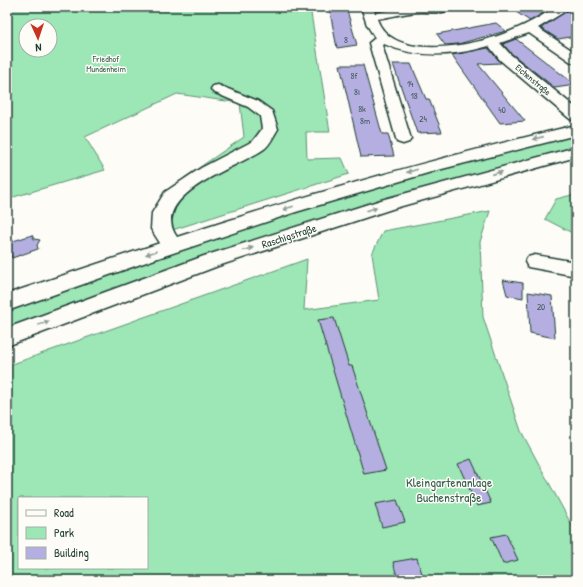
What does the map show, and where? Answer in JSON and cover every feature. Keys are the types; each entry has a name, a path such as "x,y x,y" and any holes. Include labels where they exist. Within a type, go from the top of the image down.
{"street":[{"path":"446,7 369,12 378,33 383,39 408,48 439,50 469,48 492,42 530,28 558,12"},
{"path":"530,28 576,59"},
{"path":"383,39 375,43 403,139"},
{"name":"Eichenstraße","path":"492,42 505,58 576,116"},
{"path":"172,245 161,229 162,213 172,196 207,172 259,145 270,129 267,114 253,104 218,89"},
{"path":"7,303 196,237 411,171 576,130"},
{"name":"Raschigstraße","path":"7,337 211,261 388,204 576,152"},
{"path":"196,237 211,261"},
{"path":"535,262 576,269"}],"green space":[{"name":"Friedhof Mundenheim","path":"7,7 310,7 330,132 306,132 307,159 342,158 349,174 169,231 184,178 244,137 240,103 177,94 85,137 105,170 7,199"},
{"path":"576,130 576,152 439,189 7,337 7,303 172,245"},
{"path":"576,194 576,235 545,219 556,199"},
{"name":"Kleingartenanlage Buchenstraße","path":"490,211 480,242 483,317 521,431 576,533 576,580 7,580 7,366 307,259 304,310 379,300 372,254 383,231"}],"building":[{"path":"329,7 346,7 357,45 337,48"},
{"path":"544,7 553,7 530,21 516,12"},
{"path":"573,7 576,7 576,36 558,39 541,28"},
{"path":"496,23 506,31 458,44 445,45 437,34"},
{"path":"516,39 575,85 555,88 511,53 503,44"},
{"path":"488,48 501,63 478,64 525,121 500,123 452,55"},
{"path":"393,64 411,64 426,99 429,99 442,132 417,133"},
{"path":"340,65 363,65 382,134 388,134 394,156 361,157"},
{"path":"32,235 34,239 40,240 37,245 38,249 12,258 7,243"},
{"path":"503,280 523,283 523,298 507,295"},
{"path":"528,292 552,296 555,338 530,333"},
{"path":"334,318 349,366 352,366 386,470 364,474 318,320"},
{"path":"471,459 491,503 477,506 458,464"},
{"path":"397,500 405,522 382,527 375,504"},
{"path":"506,534 518,560 503,564 491,537"},
{"path":"417,558 424,580 398,580 393,562"}]}
